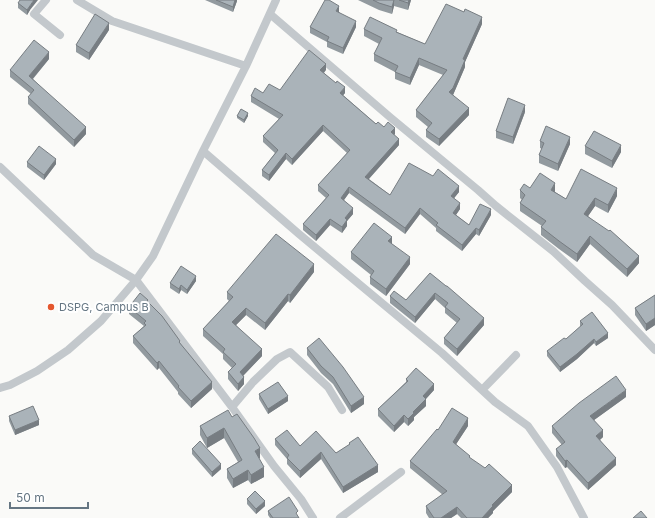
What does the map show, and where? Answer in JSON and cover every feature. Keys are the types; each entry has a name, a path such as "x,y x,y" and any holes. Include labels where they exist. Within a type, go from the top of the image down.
{"street":[{"path":"46,0 34,14 60,35"},
{"path":"77,0 112,21 246,66"},
{"path":"0,388 10,385 38,371 68,350 101,321 136,280 153,256 203,151 246,66 276,0"},
{"path":"270,14 496,206 553,251 612,305 654,347"},
{"path":"203,151 299,234 442,353 495,402 528,426 557,466 584,518"},
{"path":"0,167 93,255 136,280 232,407 274,466 301,499 313,518"},
{"path":"232,407 253,382 277,359 290,352 328,387 342,410"},
{"path":"482,390 516,354"},
{"path":"340,518 401,472"}],"building":[{"path":"20,0 34,0 27,10 18,3"},
{"path":"216,0 235,0 233,7"},
{"path":"325,0 329,0 339,6 336,11 356,21 343,48 327,41 329,37 310,27"},
{"path":"373,0 394,0 392,7"},
{"path":"399,0 409,0 408,3"},
{"path":"446,4 464,12 465,9 482,17 463,59 465,60 453,88 449,92 469,108 439,139 426,130 432,123 416,110 447,70 419,58 410,78 395,72 398,66 374,54 382,38 364,29 370,17 397,30 396,32 425,44"},
{"path":"95,14 109,23 89,53 76,45"},
{"path":"34,40 49,52 29,76 86,127 74,140 28,97 34,90 10,70"},
{"path":"309,50 326,64 320,70 336,83 337,81 345,87 340,93 376,124 378,122 384,127 388,122 395,128 391,132 399,139 365,177 390,195 409,163 433,176 438,169 459,186 451,196 460,203 453,213 469,225 480,204 491,209 479,230 476,228 462,245 436,225 438,223 420,208 405,228 349,187 341,198 353,208 345,218 347,220 342,227 330,219 316,235 303,224 329,195 318,185 350,150 323,125 292,159 286,153 269,175 262,170 278,150 263,136 283,115 251,96 255,88 263,93 269,84 280,90"},
{"path":"508,98 525,105 513,137 496,131"},
{"path":"241,109 248,113 244,120 237,116"},
{"path":"546,126 570,137 558,164 539,155 544,143 540,141"},
{"path":"594,131 621,145 612,161 585,146"},
{"path":"39,146 56,159 44,175 27,162"},
{"path":"581,169 617,188 608,205 595,198 584,214 609,231 610,230 639,256 627,269 590,236 577,254 541,227 546,221 520,203 525,195 520,190 524,184 530,188 540,173 555,183 551,190 566,199"},
{"path":"374,223 392,237 388,241 410,257 386,289 370,277 374,271 351,252"},
{"path":"276,234 314,264 290,295 288,294 265,323 246,308 232,322 262,349 240,372 244,377 238,384 228,372 236,364 223,352 225,349 203,329 233,297 227,292"},
{"path":"181,266 196,276 187,290 181,285 179,289 170,283"},
{"path":"430,273 484,318 457,349 444,338 460,319 445,307 448,303 435,293 415,317 390,296 394,291 406,300"},
{"path":"140,293 162,316 180,341 179,342 212,382 191,401 178,387 179,386 159,361 157,363 133,336 146,325 144,323 146,321 129,307"},
{"path":"655,295 655,318 646,324 635,308"},
{"path":"592,312 608,333 596,342 594,339 560,367 547,351 564,338 566,339 583,324 580,321"},
{"path":"319,338 343,367 364,397 351,406 333,377 321,366 307,348"},
{"path":"416,368 434,384 423,396 426,399 413,412 414,413 408,419 404,415 394,426 378,409 408,381 406,379"},
{"path":"616,376 626,390 590,416 603,430 596,436 616,458 588,483 567,460 565,461 556,449 565,442 552,426 579,403"},
{"path":"278,382 288,396 268,409 259,394"},
{"path":"33,406 39,420 15,430 9,416"},
{"path":"452,408 468,418 453,442 470,456 469,457 485,468 489,464 512,485 492,505 493,506 482,518 467,518 457,507 441,518 434,518 426,506 447,491 410,461 437,429 438,430"},
{"path":"228,410 232,417 237,414 254,438 260,448 255,451 264,467 251,475 248,470 233,479 227,469 242,460 224,428 207,438 200,426"},
{"path":"287,430 300,446 316,431 336,453 358,437 378,465 343,487 321,452 300,471 287,458 289,455 275,439"},
{"path":"200,441 221,464 212,472 192,449"},
{"path":"255,491 265,501 256,509 247,499"},
{"path":"289,497 298,511 296,513 299,518 273,518 268,511"},
{"path":"641,511 647,518 633,518"}],"place":[{"name":"DSPG, Campus B","path":"51,307"}]}
